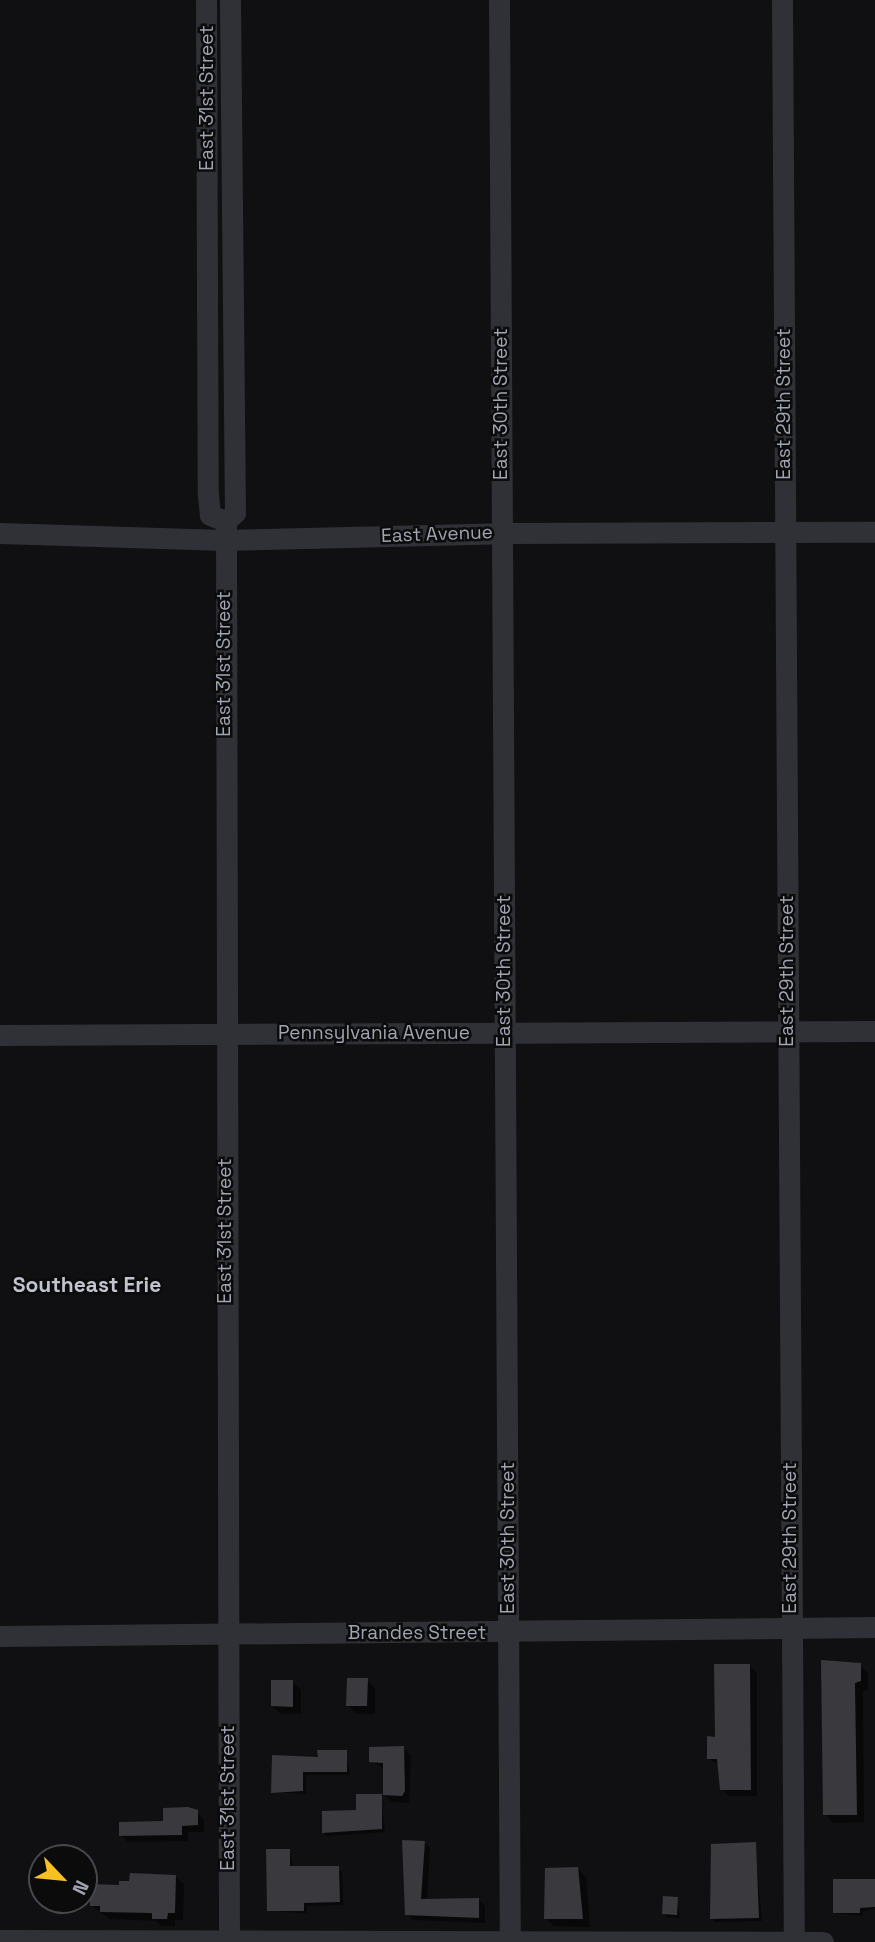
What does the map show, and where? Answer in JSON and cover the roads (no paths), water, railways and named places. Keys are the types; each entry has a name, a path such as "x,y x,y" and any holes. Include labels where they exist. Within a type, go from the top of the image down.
{"street":[{"name":"East 31st Street","path":"206,0 208,494 210,515 225,531"},
{"name":"East 31st Street","path":"229,1940 225,531 235,513 230,0"},
{"name":"East 30th Street","path":"499,0 510,1941"},
{"name":"East 29th Street","path":"782,0 794,1942"},
{"name":"East Avenue","path":"0,533 875,532"},
{"name":"Pennsylvania Avenue","path":"0,1035 875,1031"},
{"name":"Brandes Street","path":"0,1636 875,1627"},
{"path":"0,1940 823,1942"}],"district":[{"name":"Southeast Erie","path":"87,1285"}]}
